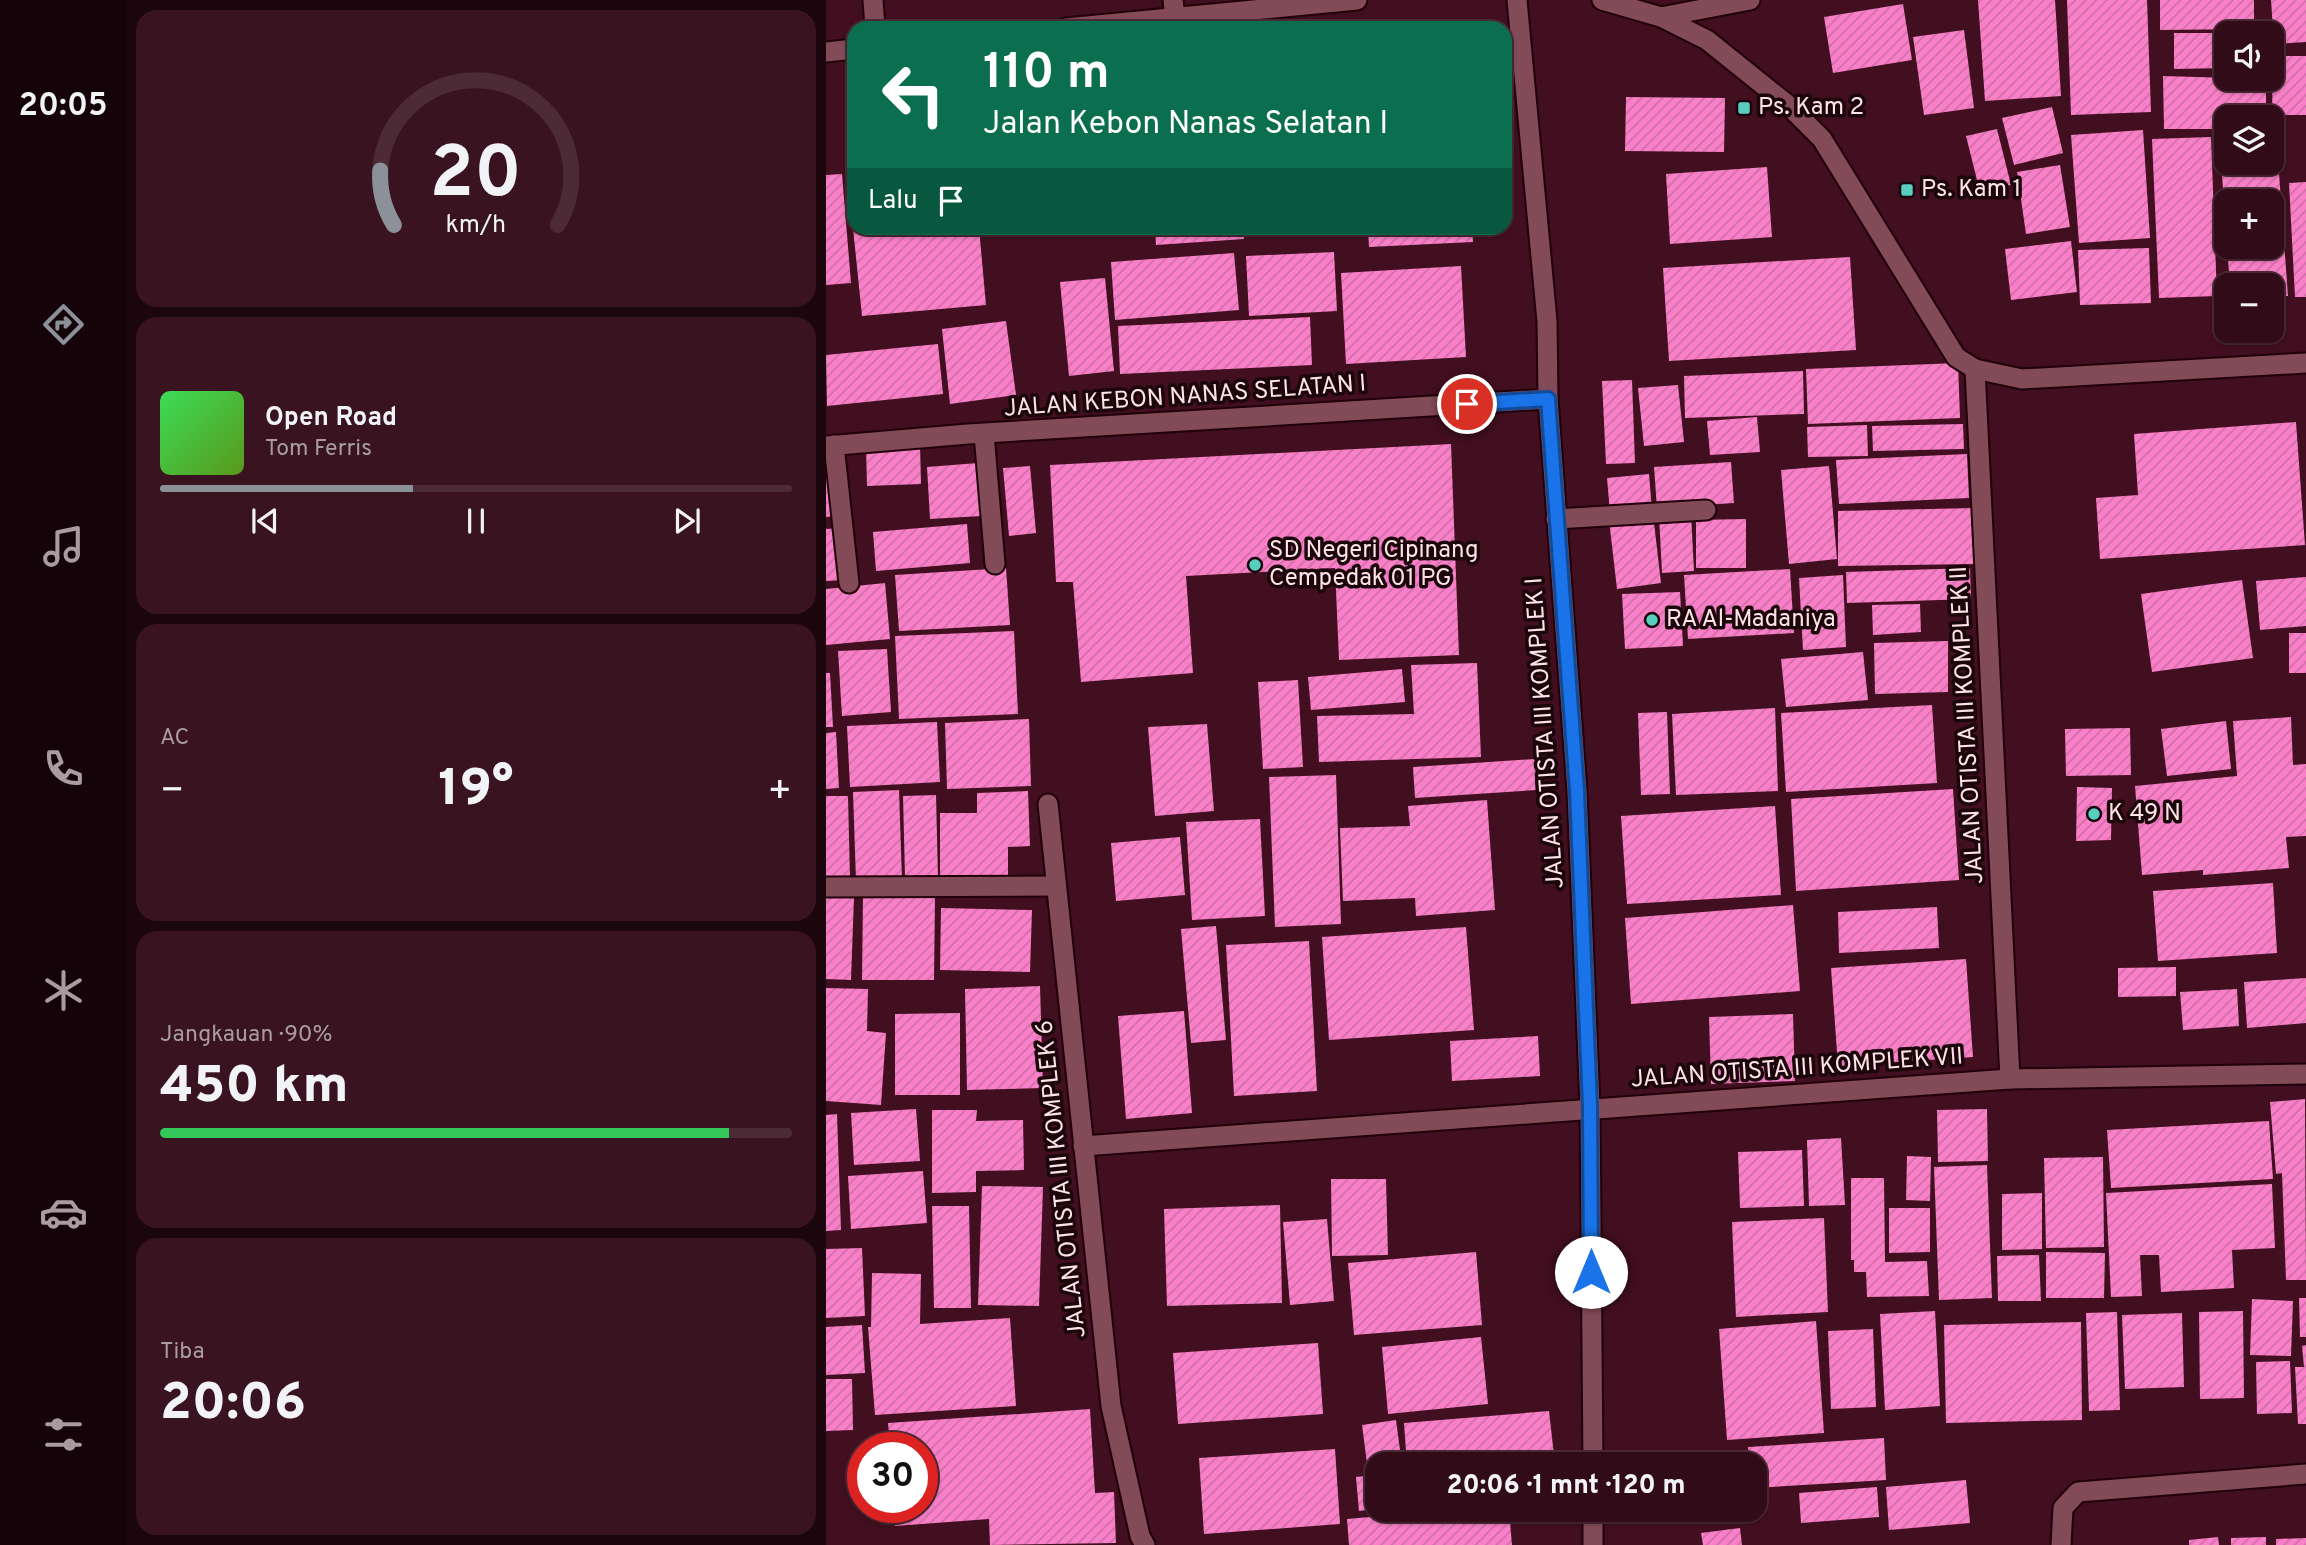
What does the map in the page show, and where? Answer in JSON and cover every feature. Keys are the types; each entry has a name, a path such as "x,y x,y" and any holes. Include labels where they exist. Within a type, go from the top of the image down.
{"street":[{"path":"873,0 874,21"},
{"path":"1106,21 1174,9 1357,0"},
{"name":"JALAN OTISTA III KOMPLEK I","path":"1517,0 1547,321 1548,399 1577,791 1590,1107 1593,1452"},
{"path":"1609,0 1661,17 1707,40 1747,69 1822,139 1943,338 1956,357 1975,369 2022,379 2306,363"},
{"path":"1661,17 1751,0"},
{"path":"826,52 847,50"},
{"name":"JALAN OTISTA III KOMPLEK II","path":"1975,369 2010,1080"},
{"name":"JALAN KEBON NANAS SELATAN I","path":"830,446 1548,399"},
{"path":"984,434 995,564"},
{"path":"830,446 849,583"},
{"path":"1556,519 1706,510"},
{"name":"JALAN OTISTA III KOMPLEK 6","path":"1048,804 1111,1406 1140,1536 1145,1545"},
{"path":"826,887 1056,886"},
{"name":"JALAN OTISTA III KOMPLEK VII","path":"1083,1146 1590,1107 2010,1080 2306,1074"},
{"path":"2061,1545 2063,1508 2078,1492 2306,1474"},
{"path":"1593,1522 1593,1545"}],"building":[{"path":"1978,0 2055,0 2061,96 1985,101"},
{"path":"2067,0 2147,0 2151,112 2071,115"},
{"path":"2160,0 2254,0 2254,21 2214,21 2214,29 2160,30"},
{"path":"2271,0 2306,0 2306,42 2284,43 2284,21 2272,21"},
{"path":"1903,4 1912,60 1833,73 1824,17"},
{"path":"1964,30 1974,108 1924,115 1913,37"},
{"path":"2174,33 2214,33 2214,68 2174,69"},
{"path":"2284,56 2306,56 2306,115 2284,115 2284,105 2272,105 2272,91 2284,91"},
{"path":"2163,76 2214,77 2214,91 2266,91 2266,105 2214,105 2214,129 2164,129"},
{"path":"1626,97 1725,98 1724,152 1625,151"},
{"path":"2052,107 2063,153 2014,165 2002,118"},
{"path":"1997,129 2011,185 1980,192 1966,136"},
{"path":"2143,130 2150,238 2079,243 2071,135"},
{"path":"2211,137 2216,273 2214,273 2214,296 2159,298 2152,139"},
{"path":"2060,165 2070,227 2026,234 2017,172"},
{"path":"1767,167 1772,237 1670,244 1666,174"},
{"path":"842,174 851,283 826,285 826,175"},
{"path":"2222,175 2279,175 2280,189 2223,189"},
{"path":"2306,182 2306,297 2295,297 2289,183"},
{"path":"854,235 980,235 986,305 862,316"},
{"path":"1155,235 1244,235 1244,239 1156,245"},
{"path":"1284,235 1335,235 1284,237"},
{"path":"1368,235 1472,235 1473,242 1369,247"},
{"path":"2071,241 2077,292 2011,300 2005,249"},
{"path":"2284,241 2288,296 2284,296 2284,273 2229,273 2228,259 2284,259"},
{"path":"2149,248 2151,303 2080,305 2078,250"},
{"path":"1334,252 1337,311 1249,316 1246,256"},
{"path":"1234,253 1239,310 1115,320 1111,262"},
{"path":"1850,257 1856,350 1669,361 1663,268"},
{"path":"1461,266 1466,357 1346,364 1341,273"},
{"path":"1105,278 1114,371 1069,376 1060,282"},
{"path":"1310,317 1312,365 1120,374 1118,326"},
{"path":"1006,321 1016,395 950,404 942,329"},
{"path":"938,344 943,394 827,406 826,355"},
{"path":"1958,363 1960,418 1808,424 1806,369"},
{"path":"1803,371 1804,414 1685,418 1684,376"},
{"path":"1632,380 1635,463 1606,464 1602,381"},
{"path":"1678,385 1684,442 1644,446 1638,388"},
{"path":"1757,417 1760,452 1710,455 1707,421"},
{"path":"2296,422 2305,545 2100,559 2096,498 2138,495 2134,434"},
{"path":"1963,424 1964,449 1873,451 1872,426"},
{"path":"1867,425 1868,456 1808,457 1807,427"},
{"path":"920,444 921,484 867,486 866,446"},
{"name":"SD Negeri Cipinang Cempedak 01 PG","path":"1451,444 1459,655 1339,660 1335,568 1186,576 1193,673 1081,682 1073,582 1056,582 1050,465"},
{"path":"1967,454 1969,498 1839,504 1836,460"},
{"path":"826,458 835,516 826,517"},
{"path":"1731,462 1734,503 1657,508 1654,467"},
{"path":"978,463 982,516 930,519 927,467"},
{"path":"1030,466 1036,533 1009,536 1003,468"},
{"path":"1829,466 1837,559 1789,564 1781,470"},
{"path":"1649,474 1652,510 1610,513 1607,478"},
{"path":"1974,508 1975,564 1838,566 1838,511"},
{"path":"1653,514 1661,583 1617,589 1609,520"},
{"path":"1691,514 1694,571 1662,573 1659,516"},
{"path":"1746,519 1746,568 1696,568 1696,520"},
{"path":"967,524 970,563 876,571 873,532"},
{"path":"841,528 845,580 826,581 826,529"},
{"path":"1006,568 1010,625 899,631 895,575"},
{"path":"1970,568 1971,599 1847,603 1846,572"},
{"path":"1790,569 1794,633 1688,639 1684,575"},
{"path":"1843,575 1846,647 1803,650 1799,578"},
{"path":"2306,577 2306,626 2260,630 2256,581"},
{"path":"2242,580 2253,658 2152,672 2141,594"},
{"path":"885,583 890,639 826,645 826,589"},
{"name":"RA Al-Madaniya","path":"1680,592 1683,646 1625,649 1622,594"},
{"path":"1920,604 1921,632 1873,635 1872,605"},
{"path":"1014,631 1018,714 899,719 895,636"},
{"path":"2289,633 2306,633 2306,673 2289,673"},
{"path":"1948,641 1948,692 1875,694 1874,643"},
{"path":"887,649 891,712 842,716 838,651"},
{"path":"1863,652 1868,700 1786,707 1781,659"},
{"path":"1477,663 1481,757 1319,762 1317,716 1414,714 1411,665"},
{"path":"1402,669 1405,702 1311,710 1308,677"},
{"path":"826,673 830,673 833,727 826,727"},
{"path":"1298,680 1303,767 1263,769 1258,682"},
{"path":"1932,705 1937,783 1786,792 1781,713"},
{"path":"1775,708 1778,791 1676,795 1672,714"},
{"path":"1667,712 1670,794 1641,795 1638,713"},
{"path":"2291,717 2293,765 2306,764 2306,836 2286,837 2289,868 2203,875 2203,870 2142,875 2135,786 2237,776 2233,721"},
{"path":"1029,719 1031,786 947,789 945,723"},
{"path":"2226,721 2231,769 2167,776 2161,729"},
{"path":"937,722 940,782 850,787 847,726"},
{"path":"1207,724 1214,811 1155,816 1148,727"},
{"path":"2130,728 2131,775 2066,776 2065,729"},
{"path":"836,732 839,788 826,789 826,733"},
{"path":"1535,759 1537,790 1415,798 1413,767"},
{"path":"1336,775 1341,924 1275,927 1269,777"},
{"name":"K 49 N","path":"2077,787 2112,788 2111,840 2076,841"},
{"path":"1953,789 1959,880 1796,891 1791,799"},
{"path":"899,790 902,879 856,881 853,792"},
{"path":"1028,791 1030,846 1008,847 1008,879 940,880 940,813 977,813 977,793"},
{"path":"936,795 938,877 905,877 903,796"},
{"path":"826,796 848,796 850,879 826,880"},
{"path":"1487,800 1495,910 1416,916 1415,898 1343,901 1340,828 1410,826 1408,806"},
{"path":"1775,806 1781,895 1627,904 1621,816"},
{"path":"1260,819 1265,916 1192,920 1186,822"},
{"path":"1180,837 1185,895 1116,901 1111,843"},
{"path":"2273,883 2277,953 2158,961 2153,891"},
{"path":"826,896 854,897 851,980 826,979"},
{"path":"863,897 935,898 934,980 862,980"},
{"path":"1793,905 1800,991 1631,1004 1625,918"},
{"path":"1937,907 1939,948 1839,953 1838,912"},
{"path":"941,908 1032,910 1030,972 940,970"},
{"path":"1216,926 1226,1040 1191,1043 1181,929"},
{"path":"1466,927 1474,1030 1329,1040 1322,937"},
{"path":"1309,941 1317,1091 1234,1096 1226,945"},
{"path":"1966,959 1973,1057 1838,1066 1831,968"},
{"path":"2176,967 2176,996 2118,997 2118,968"},
{"path":"2306,978 2306,1023 2247,1028 2244,982"},
{"path":"1040,986 1043,1088 967,1090 965,989"},
{"path":"826,988 868,989 867,1031 886,1033 881,1105 826,1101"},
{"path":"2237,989 2239,1026 2183,1030 2180,992"},
{"path":"1184,1011 1192,1113 1126,1119 1118,1016"},
{"path":"960,1013 960,1095 895,1095 895,1014"},
{"path":"1793,1014 1795,1081 1711,1084 1709,1017"},
{"path":"1538,1036 1540,1076 1452,1081 1450,1041"},
{"path":"2305,1099 2306,1280 2286,1280 2282,1173 2276,1174 2270,1102"},
{"path":"916,1109 920,1161 854,1165 851,1113"},
{"path":"1987,1109 1988,1161 1938,1162 1937,1110"},
{"path":"932,1110 977,1110 976,1121 1023,1120 1024,1170 976,1171 976,1192 932,1193"},
{"path":"837,1114 841,1230 826,1231 826,1115"},
{"path":"2269,1121 2273,1179 2111,1188 2107,1130"},
{"path":"1841,1138 1845,1205 1809,1206 1807,1140"},
{"path":"1802,1150 1804,1206 1740,1208 1738,1152"},
{"path":"1907,1156 1931,1157 1930,1201 1906,1200"},
{"path":"2103,1157 2104,1247 2046,1248 2044,1158"},
{"path":"1987,1165 1992,1298 1939,1300 1934,1167"},
{"path":"923,1171 927,1223 851,1229 848,1176"},
{"path":"1851,1178 1884,1178 1885,1262 1927,1261 1929,1296 1867,1297 1866,1272 1854,1272 1854,1260 1851,1260"},
{"path":"1331,1179 1386,1179 1388,1255 1332,1256"},
{"path":"2272,1184 2275,1248 2232,1250 2234,1288 2161,1292 2159,1255 2140,1255 2142,1296 2111,1297 2106,1193"},
{"path":"982,1186 1043,1187 1039,1306 978,1305"},
{"path":"2042,1193 2042,1249 2002,1250 2002,1194"},
{"path":"1280,1205 1282,1303 1167,1306 1164,1209"},
{"path":"932,1206 969,1206 971,1308 934,1308"},
{"path":"1889,1208 1930,1208 1930,1252 1889,1253"},
{"path":"1824,1218 1828,1312 1736,1317 1732,1222"},
{"path":"1327,1219 1334,1301 1290,1305 1283,1222"},
{"path":"862,1248 865,1316 826,1318 826,1249"},
{"path":"1476,1252 1482,1325 1354,1335 1348,1263"},
{"path":"2046,1252 2105,1253 2104,1298 2046,1298"},
{"path":"2039,1255 2041,1301 1998,1301 1997,1256"},
{"path":"872,1273 921,1274 920,1324 1010,1318 1016,1406 875,1415 868,1327 871,1327"},
{"path":"2299,1298 2306,1298 2306,1337 2300,1337"},
{"path":"2252,1299 2293,1301 2291,1356 2250,1355"},
{"path":"1935,1311 1940,1406 1885,1410 1880,1314"},
{"path":"2243,1311 2244,1398 2200,1399 2199,1312"},
{"path":"2117,1312 2120,1410 2089,1411 2086,1313"},
{"path":"2182,1313 2184,1387 2125,1389 2122,1315"},
{"path":"1816,1321 1824,1433 1727,1440 1719,1329"},
{"path":"2081,1322 2082,1420 1946,1423 1944,1325"},
{"path":"862,1325 865,1373 826,1375 826,1327"},
{"path":"1873,1329 1876,1407 1831,1409 1828,1331"},
{"path":"1481,1337 1488,1404 1388,1414 1382,1347"},
{"path":"1318,1343 1323,1414 1178,1424 1173,1353"},
{"path":"2306,1345 2306,1424 2298,1424 2295,1367 2304,1367 2302,1346"},
{"path":"2290,1361 2292,1413 2257,1414 2256,1362"},
{"path":"826,1379 852,1379 853,1430 826,1431"},
{"path":"1090,1409 1095,1493 1114,1492 1116,1543 990,1545 989,1519 938,1523 938,1432 889,1432 888,1423"},
{"path":"1549,1411 1554,1452 1406,1452 1404,1423"},
{"path":"1396,1420 1400,1452 1366,1452 1362,1425"},
{"path":"1884,1438 1886,1480 1767,1487 1767,1452 1748,1452 1748,1447"},
{"path":"1335,1449 1340,1524 1204,1534 1199,1458"},
{"path":"1365,1476 1365,1510 1359,1511 1356,1477"},
{"path":"1966,1480 1970,1523 1889,1530 1886,1487"},
{"path":"1877,1487 1879,1517 1801,1523 1799,1493"},
{"path":"1365,1517 1365,1522 1510,1522 1512,1545 1349,1545 1347,1519"},
{"path":"895,1523 935,1523 895,1526"},
{"path":"1740,1528 1742,1545 1703,1545 1701,1533"},
{"path":"2218,1537 2219,1545 2189,1545 2189,1540"},
{"path":"2266,1537 2266,1545 2231,1545 2231,1538"},
{"path":"2306,1538 2306,1545 2276,1545 2276,1539"}],"place":[{"name":"Ps. Kam 2","path":"1744,108"},
{"name":"Ps. Kam 1","path":"1907,190"},
{"name":"SD Negeri Cipinang Cempedak 01 PG","path":"1255,565"},
{"name":"RA Al-Madaniya","path":"1652,620"},
{"name":"K 49 N","path":"2094,814"}],"route":[{"path":"1467,404 1548,399 1577,791 1590,1107 1591,1272"}]}
